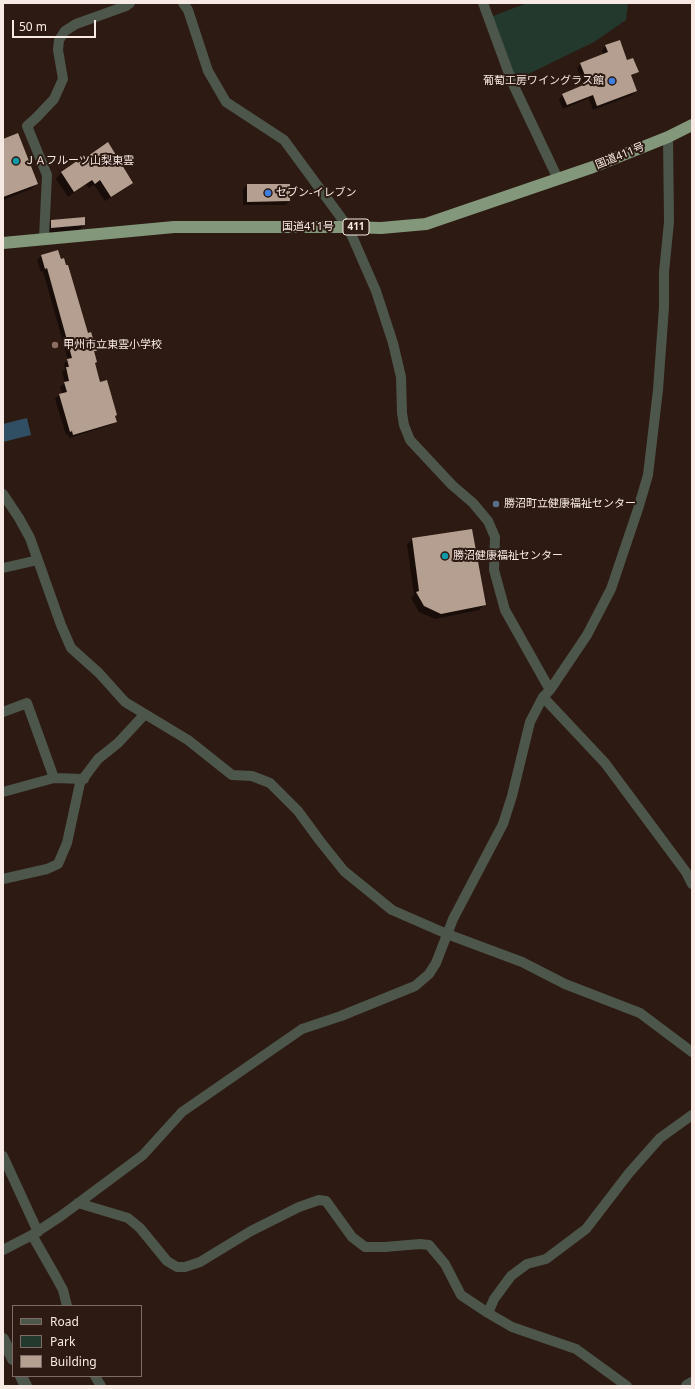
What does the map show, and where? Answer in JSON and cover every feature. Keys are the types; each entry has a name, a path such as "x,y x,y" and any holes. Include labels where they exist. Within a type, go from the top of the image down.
{"highway":[{"name":"国道411号","path":"3,243 44,238 174,228 381,228 426,224 593,166 668,137 692,125"}],"street":[{"path":"44,238 47,175 26,126 54,99 63,79 58,50 59,40 65,32 76,24 126,6 130,3"},
{"path":"183,3 188,10 208,71 226,102 284,140 348,227 376,291 394,343 401,377 404,425 410,440 488,521 495,537 494,570 504,610 547,694 605,763 686,872 691,881"},
{"path":"483,3 512,82 558,179"},
{"path":"3,1250 35,1234 78,1203 143,1155 182,1112 302,1030 415,986 429,974 436,963 452,919 503,824 512,796 530,722 587,635 611,589 636,517 648,475 658,390 664,308 664,272 668,222 668,137"},
{"path":"3,494 30,538 61,625 71,648 99,673 124,702 188,740 232,775 252,776 270,783 298,810 320,842 344,871 392,910 447,934 522,962 565,984 640,1013 692,1052"},
{"path":"3,568 38,560"},
{"path":"3,712 27,703 54,778"},
{"path":"3,879 48,869 58,864 67,843 80,784 98,759 118,742 144,715"},
{"path":"3,792 54,778 84,778"},
{"path":"488,1313 494,1299 511,1276 527,1264 546,1259 586,1228 629,1173 660,1138 692,1115"},
{"path":"3,1156 35,1234 63,1290 67,1305"},
{"path":"78,1203 128,1218 140,1228 168,1261 177,1267 185,1267 200,1262 251,1231 299,1207 319,1200 326,1201 352,1237 365,1247 420,1244 429,1245 445,1264 461,1294 488,1313 512,1327 576,1349 628,1386"},
{"path":"3,1339 12,1357"},
{"path":"22,1377 26,1386"},
{"path":"96,1377 101,1386"},
{"path":"687,1386 692,1383"}],"green space":[{"path":"527,3 628,3 626,20 594,42 512,82 488,18"}],"water":[{"path":"27,418 31,435 3,442 3,424"}],"building":[{"path":"620,40 627,60 633,58 639,72 631,75 637,91 597,106 593,95 567,105 562,94 588,83 580,63 608,52 605,45"},
{"name":"ＪＡフルーツ山梨東雲","path":"18,133 38,184 3,197 3,139"},
{"path":"108,142 133,183 111,197 100,180 95,184 92,180 74,192 61,172 77,161 78,163"},
{"name":"セブン-イレブン","path":"247,184 290,184 290,201 247,202"},
{"path":"85,217 85,225 51,228 51,220"},
{"path":"58,250 61,259 64,258 66,265 68,265 88,333 91,332 97,351 94,351 97,362 95,363 100,382 107,380 117,415 115,416 117,422 73,435 72,431 70,432 59,394 67,392 64,382 69,381 66,367 69,367 67,359 72,358 47,268 45,269 41,255"},
{"name":"勝沼健康福祉センター","path":"472,529 486,605 441,614 424,606 416,592 419,591 412,538"}],"place":[{"name":"葡萄工房ワイングラス館","path":"612,81"},
{"name":"ＪＡフルーツ山梨東雲","path":"16,161"},
{"name":"セブン-イレブン","path":"268,193"},
{"name":"甲州市立東雲小学校","path":"55,345"},
{"name":"勝沼町立健康福祉センター","path":"496,504"},
{"name":"勝沼健康福祉センター","path":"445,556"}]}
